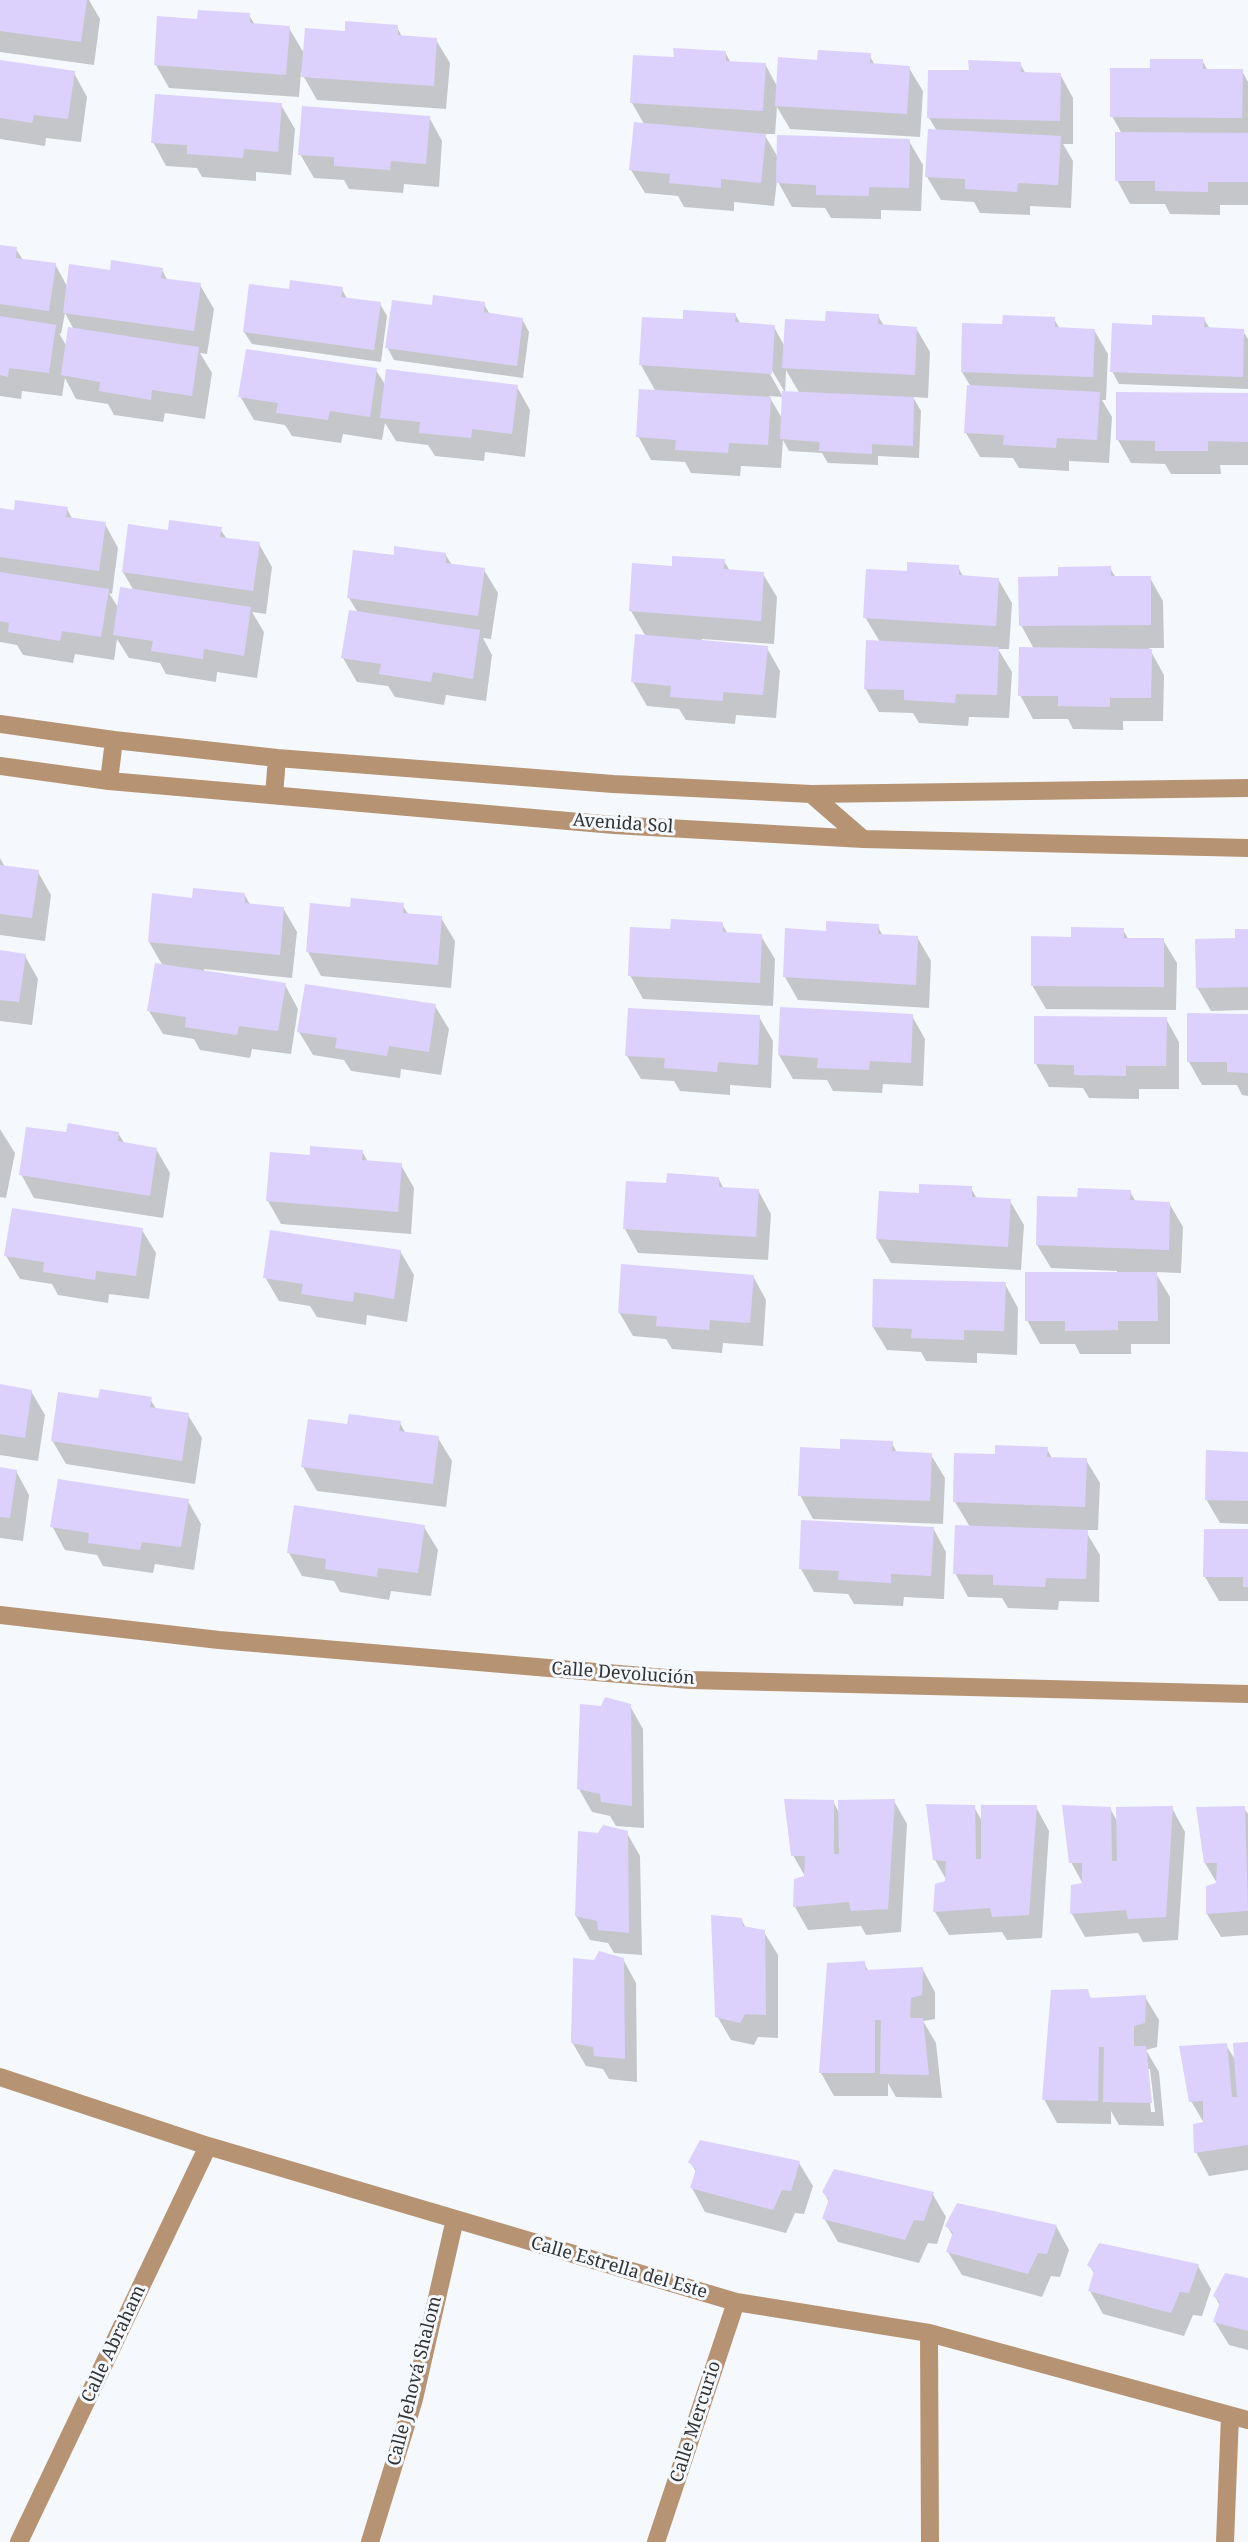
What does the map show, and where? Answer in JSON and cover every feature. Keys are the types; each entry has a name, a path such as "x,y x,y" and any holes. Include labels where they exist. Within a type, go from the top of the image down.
{"street":[{"path":"0,724 276,758 613,784 811,794 1248,788"},
{"path":"109,780 114,740"},
{"path":"274,795 276,758"},
{"name":"Avenida Sol","path":"0,766 109,780 614,825 863,839 1248,848"},
{"path":"811,794 863,839"},
{"name":"Calle Devolución","path":"0,1615 219,1640 690,1680 1248,1694"},
{"name":"Calle Estrella del Este","path":"0,2077 208,2146 736,2302 929,2333 1248,2420"},
{"name":"Calle Abraham","path":"19,2542 208,2146"},
{"name":"Calle Jehová Shalom","path":"370,2542 414,2399 455,2219"},
{"name":"Calle Mercurio","path":"656,2542 736,2302"},
{"path":"929,2333 930,2542"},
{"path":"1225,2542 1230,2416"}],"building":[{"path":"0,0 87,0 81,42 0,31"},
{"path":"198,10 250,13 250,23 290,26 286,75 154,65 157,16 197,19"},
{"path":"345,21 398,25 398,35 437,38 434,86 301,77 305,28 345,31"},
{"path":"673,48 726,51 726,61 766,63 763,111 630,103 633,55 674,57"},
{"path":"818,50 871,53 870,63 910,66 907,114 775,106 778,57 817,60"},
{"path":"1150,59 1203,59 1203,69 1243,69 1242,118 1110,117 1110,68 1150,68"},
{"path":"0,60 75,71 68,119 34,115 32,123 0,118"},
{"path":"968,60 1021,62 1021,72 1061,73 1060,121 927,118 928,70 969,70"},
{"path":"155,94 282,103 278,152 244,149 243,158 187,154 187,145 151,143"},
{"path":"302,106 430,116 426,164 391,161 390,170 334,166 334,157 298,155"},
{"path":"634,122 766,134 761,183 721,179 721,188 669,183 670,174 629,170"},
{"path":"928,129 1061,136 1058,185 1018,183 1017,192 965,189 965,179 925,177"},
{"path":"1115,132 1248,133 1248,182 1208,182 1208,192 1155,191 1155,181 1115,181"},
{"path":"777,135 910,139 909,188 869,187 869,196 816,195 816,185 776,183"},
{"path":"0,245 17,247 16,258 56,263 49,311 0,304"},
{"path":"111,260 163,268 161,278 201,283 194,331 63,313 69,264 110,270"},
{"path":"290,280 343,287 341,297 381,302 374,350 243,332 249,284 289,289"},
{"path":"433,295 485,302 484,312 523,318 517,366 385,348 392,300 432,305"},
{"path":"683,310 736,313 735,322 775,325 772,374 639,365 642,317 683,319"},
{"path":"826,311 879,314 878,324 917,327 915,375 782,368 785,319 825,321"},
{"path":"1003,315 1055,317 1055,327 1095,329 1093,377 961,372 962,323 1002,324"},
{"path":"1152,315 1205,317 1204,327 1244,329 1243,377 1110,372 1112,323 1152,325"},
{"path":"0,316 56,325 49,373 9,368 8,377 0,375"},
{"path":"68,327 199,347 192,396 152,390 151,400 99,391 100,382 61,375"},
{"path":"246,349 377,368 370,417 330,411 328,420 276,413 278,403 238,397"},
{"path":"386,369 518,385 512,434 472,429 471,438 419,433 420,422 380,418"},
{"path":"967,385 1100,392 1097,440 1057,438 1056,448 1003,445 1004,435 964,433"},
{"path":"639,389 771,397 768,445 729,443 728,453 675,450 676,440 636,437"},
{"path":"782,391 914,397 913,446 872,444 872,454 819,451 820,442 780,439"},
{"path":"1116,392 1248,393 1248,442 1208,441 1208,451 1155,451 1155,441 1116,440"},
{"path":"15,500 68,507 66,517 106,522 99,571 0,557 0,508 14,510"},
{"path":"169,520 222,527 220,537 260,542 253,591 122,572 128,524 168,530"},
{"path":"394,546 446,553 446,563 485,568 478,616 347,598 353,550 394,555"},
{"path":"672,556 725,559 724,569 764,572 761,621 629,611 632,563 672,566"},
{"path":"907,562 959,565 959,575 999,578 996,626 863,618 866,569 907,571"},
{"path":"1111,566 1111,576 1151,576 1151,625 1019,626 1018,577 1058,576 1058,567"},
{"path":"0,572 109,589 101,637 62,631 60,641 8,632 9,623 0,621"},
{"path":"120,587 251,607 244,656 204,649 203,659 151,651 153,641 113,635"},
{"path":"349,610 480,630 473,679 433,672 431,682 379,674 381,664 341,658"},
{"path":"635,634 768,646 763,695 723,692 723,701 670,697 671,686 631,682"},
{"path":"866,640 999,647 997,695 956,694 955,703 904,700 904,690 864,689"},
{"path":"1019,647 1152,649 1151,698 1110,698 1110,707 1058,706 1058,696 1018,696"},
{"path":"0,865 39,870 32,918 0,914"},
{"path":"193,888 245,893 245,903 284,907 280,955 148,942 152,893 192,898"},
{"path":"351,898 404,903 403,913 442,916 438,965 306,952 310,903 350,907"},
{"path":"671,919 723,922 723,932 762,934 760,983 628,976 630,927 670,929"},
{"path":"826,921 879,924 878,934 918,936 916,985 783,977 785,928 826,931"},
{"path":"1071,927 1124,928 1124,938 1164,938 1164,987 1031,986 1031,936 1071,937"},
{"path":"1235,929 1248,929 1248,987 1196,988 1195,939 1235,938"},
{"path":"0,950 26,954 19,1002 0,1000"},
{"path":"155,963 286,983 278,1031 239,1026 237,1035 185,1027 186,1017 147,1011"},
{"path":"305,984 436,1004 429,1052 389,1046 387,1056 335,1048 337,1038 297,1032"},
{"path":"780,1007 913,1014 911,1063 870,1061 869,1070 817,1068 818,1058 778,1055"},
{"path":"628,1008 760,1015 758,1065 718,1062 717,1072 664,1068 665,1058 625,1056"},
{"path":"1187,1013 1248,1014 1248,1073 1227,1072 1227,1062 1187,1062"},
{"path":"1034,1016 1167,1017 1166,1066 1126,1066 1126,1076 1074,1075 1074,1065 1034,1064"},
{"path":"68,1123 119,1132 118,1141 157,1148 150,1196 19,1175 26,1127 66,1132"},
{"path":"310,1146 363,1150 362,1160 402,1163 398,1212 266,1201 270,1152 310,1155"},
{"path":"667,1173 719,1177 719,1187 759,1189 756,1237 623,1229 626,1181 666,1183"},
{"path":"919,1184 972,1186 972,1197 1011,1199 1008,1247 876,1239 879,1191 919,1193"},
{"path":"1078,1188 1131,1190 1130,1200 1170,1202 1169,1250 1036,1245 1037,1196 1077,1197"},
{"path":"12,1208 143,1228 136,1276 96,1271 95,1280 43,1272 44,1262 4,1256"},
{"path":"270,1230 401,1250 394,1299 354,1292 353,1302 301,1294 303,1284 263,1278"},
{"path":"621,1264 754,1275 750,1323 710,1320 709,1330 656,1326 657,1316 618,1313"},
{"path":"1025,1272 1157,1272 1158,1321 1118,1321 1118,1330 1065,1331 1065,1321 1025,1321"},
{"path":"873,1279 1006,1282 1004,1331 964,1330 964,1340 911,1338 912,1329 872,1327"},
{"path":"0,1384 32,1390 25,1438 0,1434"},
{"path":"100,1389 152,1397 150,1407 189,1413 182,1461 51,1441 58,1392 98,1398"},
{"path":"349,1414 401,1421 399,1431 439,1436 433,1484 301,1467 308,1419 347,1424"},
{"path":"840,1439 893,1441 892,1451 932,1453 930,1501 798,1496 800,1447 840,1449"},
{"path":"995,1445 1048,1447 1047,1457 1087,1458 1085,1507 953,1502 954,1453 995,1454"},
{"path":"1206,1450 1248,1452 1248,1501 1205,1500"},
{"path":"0,1467 17,1470 10,1518 0,1517"},
{"path":"58,1479 189,1499 181,1547 142,1542 140,1550 88,1543 89,1533 50,1527"},
{"path":"294,1505 425,1525 418,1573 378,1568 377,1577 325,1569 326,1559 287,1553"},
{"path":"801,1520 934,1527 931,1576 891,1574 891,1583 838,1580 839,1571 799,1569"},
{"path":"955,1525 1088,1530 1086,1579 1046,1578 1045,1587 993,1585 993,1575 953,1574"},
{"path":"1204,1529 1248,1529 1248,1587 1243,1587 1243,1577 1203,1577"},
{"path":"605,1697 631,1704 632,1806 601,1802 600,1794 577,1789 580,1704 601,1706"},
{"path":"784,1799 834,1800 834,1854 839,1854 838,1800 895,1799 888,1909 851,1911 849,1902 793,1907 794,1879 804,1876 805,1856 791,1856"},
{"path":"926,1804 975,1805 976,1859 981,1859 981,1805 1037,1805 1029,1915 992,1917 990,1908 933,1912 935,1884 945,1881 946,1861 933,1860"},
{"path":"1062,1805 1111,1807 1112,1861 1117,1861 1116,1807 1173,1806 1166,1917 1128,1919 1126,1910 1070,1914 1071,1885 1082,1883 1082,1863 1069,1863"},
{"path":"1245,1806 1248,1911 1206,1914 1206,1886 1216,1883 1217,1863 1204,1863 1196,1807"},
{"path":"603,1825 628,1831 629,1933 598,1930 597,1921 575,1916 578,1831 598,1833"},
{"path":"711,1915 742,1918 743,1926 765,1930 766,2015 745,2014 740,2023 715,2017"},
{"path":"599,1951 624,1958 625,2059 594,2056 593,2047 571,2043 573,1958 594,1960"},
{"path":"865,1961 866,1970 923,1967 922,1995 911,1998 910,2018 923,2018 929,2075 880,2074 881,2020 875,2020 875,2073 819,2073 827,1963"},
{"path":"1088,1989 1090,1998 1146,1995 1145,2023 1134,2026 1134,2046 1146,2046 1152,2103 1103,2102 1104,2047 1099,2047 1098,2101 1042,2100 1051,1990"},
{"path":"1248,2042 1248,2145 1194,2153 1193,2124 1203,2122 1203,2101 1189,2102 1179,2046 1227,2043 1232,2097 1237,2097 1233,2043"},
{"path":"700,2140 800,2161 791,2191 782,2190 773,2210 690,2188 696,2169 688,2162"},
{"path":"834,2169 934,2192 924,2221 914,2220 905,2240 822,2219 829,2199 822,2192"},
{"path":"957,2203 1057,2225 1047,2254 1038,2253 1028,2274 946,2252 953,2232 945,2226"},
{"path":"1099,2243 1199,2264 1189,2293 1180,2292 1171,2313 1088,2291 1094,2271 1087,2265"},
{"path":"1225,2273 1248,2278 1248,2331 1213,2322 1220,2302 1213,2296"}]}
